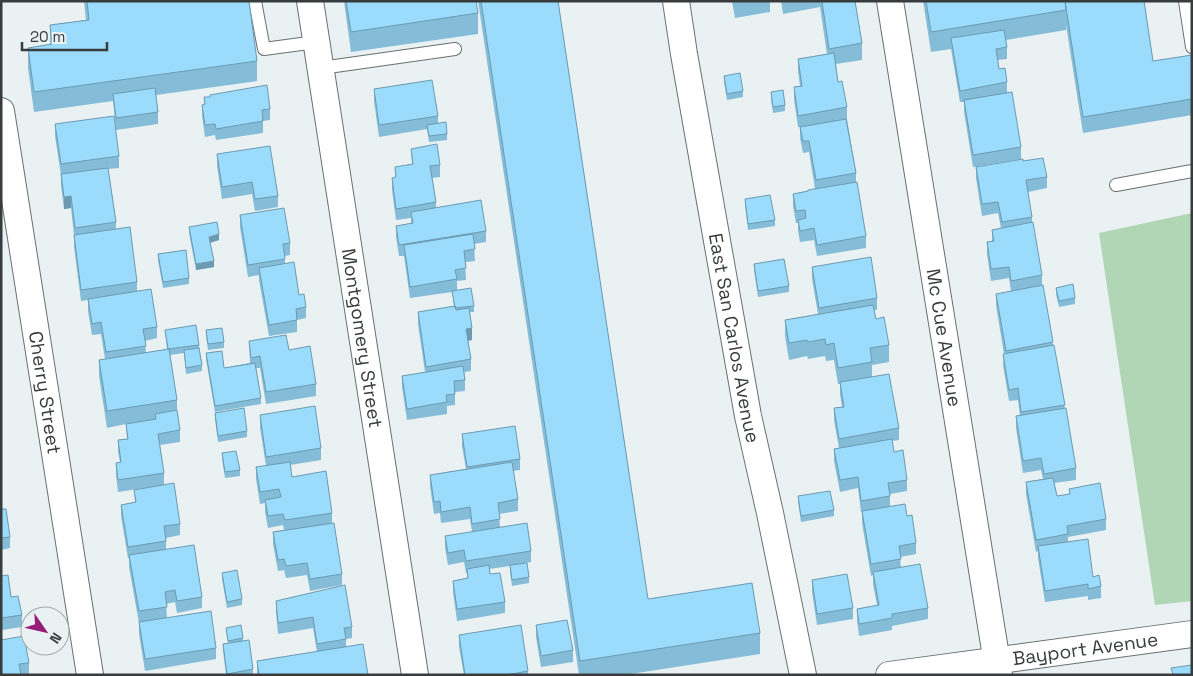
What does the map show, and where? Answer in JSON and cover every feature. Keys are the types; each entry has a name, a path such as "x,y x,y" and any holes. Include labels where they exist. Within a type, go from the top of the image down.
{"street":[{"name":"Montgomery Street","path":"310,1 415,675"},
{"name":"East San Carlos Avenue","path":"676,1 748,416 770,513 802,675"},
{"name":"Mc Cue Avenue","path":"890,1 998,667"},
{"name":"Cherry Street","path":"1,111 90,675"},
{"name":"Bayport Avenue","path":"888,675 998,667 1192,634"}],"lane":[{"path":"255,1 264,49 316,42"},
{"path":"1185,1 1192,47"},
{"path":"321,68 455,49"},
{"path":"1116,185 1192,171"}],"green space":[{"path":"1192,213 1192,601 1155,605 1099,233"}],"building":[{"path":"87,1 249,1 257,61 34,92 28,48 52,44 50,25 89,20"},
{"path":"346,1 476,1 478,13 351,32"},
{"path":"481,1 558,1 648,599 752,583 760,633 580,661"},
{"path":"822,1 855,1 862,43 829,49"},
{"path":"926,1 1065,1 1066,10 931,32"},
{"path":"1065,1 1144,1 1153,61 1192,55 1192,99 1083,117"},
{"path":"1004,30 1007,47 996,49 999,69 1005,68 1007,82 960,91 951,38"},
{"path":"834,53 838,82 842,81 847,107 798,116 794,87 802,86 798,59"},
{"path":"740,73 743,91 727,94 724,76"},
{"path":"432,80 438,116 379,125 374,89"},
{"path":"267,85 270,109 262,110 263,121 216,129 215,124 205,125 202,105 205,104 204,97"},
{"path":"155,88 158,112 116,118 113,94"},
{"path":"783,90 785,105 773,107 771,92"},
{"path":"1012,92 1021,147 973,155 964,100"},
{"path":"114,116 119,156 61,164 55,124"},
{"path":"846,119 856,173 816,180 809,141 803,141 800,127"},
{"path":"446,122 447,134 429,136 427,125"},
{"path":"437,144 440,165 430,166 436,202 396,209 392,178 396,177 395,167 413,164 411,149"},
{"path":"270,146 278,196 255,199 252,182 222,187 217,154"},
{"path":"1043,158 1047,177 1026,180 1032,217 1002,222 998,202 982,204 976,167 1023,159 1023,161"},
{"path":"108,168 116,222 75,228 71,196 64,197 61,174"},
{"path":"857,182 866,236 817,245 814,228 800,231 798,220 806,218 805,210 796,211 793,194"},
{"path":"770,195 775,220 748,224 745,199"},
{"path":"481,200 486,231 399,245 396,226 413,223 411,212"},
{"path":"284,208 290,243 283,244 285,259 248,265 240,215"},
{"path":"217,222 219,234 209,237 214,261 196,264 189,227"},
{"path":"1033,222 1042,275 1011,281 1009,267 991,269 987,242 994,241 992,230"},
{"path":"130,227 137,282 81,290 74,235"},
{"path":"473,234 475,249 464,251 466,268 455,270 457,279 410,287 404,245"},
{"path":"186,250 189,278 163,282 158,254"},
{"path":"871,257 877,298 819,308 812,267"},
{"path":"784,259 789,286 758,291 754,264"},
{"path":"294,262 299,295 304,294 306,307 296,309 297,320 269,325 259,268"},
{"path":"1073,284 1075,298 1059,301 1056,288"},
{"path":"1043,285 1053,342 1006,351 996,294"},
{"path":"471,288 474,306 455,308 452,291"},
{"path":"151,289 157,327 143,329 146,346 106,352 101,322 92,324 88,299"},
{"path":"873,305 876,319 884,317 889,345 870,348 872,362 838,368 834,343 826,345 825,339 789,343 785,320"},
{"path":"455,306 456,310 469,308 472,328 466,329 471,359 426,367 418,312"},
{"path":"196,325 199,345 168,349 165,330"},
{"path":"222,328 224,342 208,344 206,330"},
{"path":"286,335 289,350 310,346 316,384 266,392 260,356 251,358 249,341"},
{"path":"1054,345 1065,405 1021,412 1018,388 1009,390 1003,354"},
{"path":"199,348 202,365 186,368 184,350"},
{"path":"169,349 177,400 107,411 99,360"},
{"path":"222,351 224,368 255,363 261,398 215,406 206,353"},
{"path":"463,366 465,380 454,381 455,394 446,395 447,402 407,409 402,376"},
{"path":"889,374 899,428 839,439 834,408 844,407 840,382"},
{"path":"315,406 321,448 266,457 260,415"},
{"path":"244,408 247,431 218,436 215,413"},
{"path":"1066,408 1076,468 1044,474 1041,458 1023,461 1016,416"},
{"path":"177,410 180,430 158,434 164,473 118,480 116,463 121,462 118,440 128,439 126,424 156,419 155,414"},
{"path":"515,426 520,459 467,467 462,434"},
{"path":"892,439 894,452 903,450 907,480 888,483 890,496 861,501 858,477 840,480 834,449"},
{"path":"236,451 240,470 225,472 222,453"},
{"path":"290,462 292,477 326,471 332,513 285,520 283,514 268,516 265,500 281,497 279,489 260,492 256,467"},
{"path":"512,462 518,499 498,503 500,519 472,524 470,507 441,512 440,501 434,502 430,475"},
{"path":"1053,478 1057,496 1070,494 1069,489 1100,483 1106,519 1067,526 1068,534 1036,540 1026,482"},
{"path":"174,483 180,524 164,526 166,541 128,547 121,505 136,502 134,490"},
{"path":"830,491 834,510 801,516 798,496"},
{"path":"905,504 907,516 912,515 916,543 899,546 901,559 871,564 862,511"},
{"path":"1,509 6,509 10,537 1,538"},
{"path":"334,523 342,574 310,579 307,563 286,566 284,559 278,560 273,532"},
{"path":"527,523 531,551 466,561 464,550 448,553 445,536"},
{"path":"1088,539 1093,577 1099,575 1101,586 1088,589 1088,584 1045,591 1038,546"},
{"path":"194,545 202,597 177,601 175,590 165,592 167,607 139,611 129,555"},
{"path":"527,563 529,577 512,580 510,565"},
{"path":"920,564 928,608 892,614 892,618 859,624 857,609 879,605 873,572"},
{"path":"489,565 490,574 500,573 505,602 457,609 453,581 468,578 467,569"},
{"path":"237,570 242,599 227,602 222,573"},
{"path":"847,574 853,608 817,614 812,580"},
{"path":"8,575 11,597 18,596 20,615 1,618 1,576"},
{"path":"345,585 352,627 344,628 346,639 317,644 313,617 278,623 276,601"},
{"path":"211,611 216,648 145,659 139,622"},
{"path":"567,620 573,650 541,656 536,625"},
{"path":"241,625 243,638 228,641 226,628"},
{"path":"521,625 528,671 506,675 465,675 459,635"},
{"path":"20,637 20,656 28,656 29,663 19,664 21,675 1,675 1,640"},
{"path":"249,640 253,669 227,674 223,644"},
{"path":"363,644 368,675 259,675 257,661"},
{"path":"1192,665 1192,675 1173,675 1171,668"}]}
